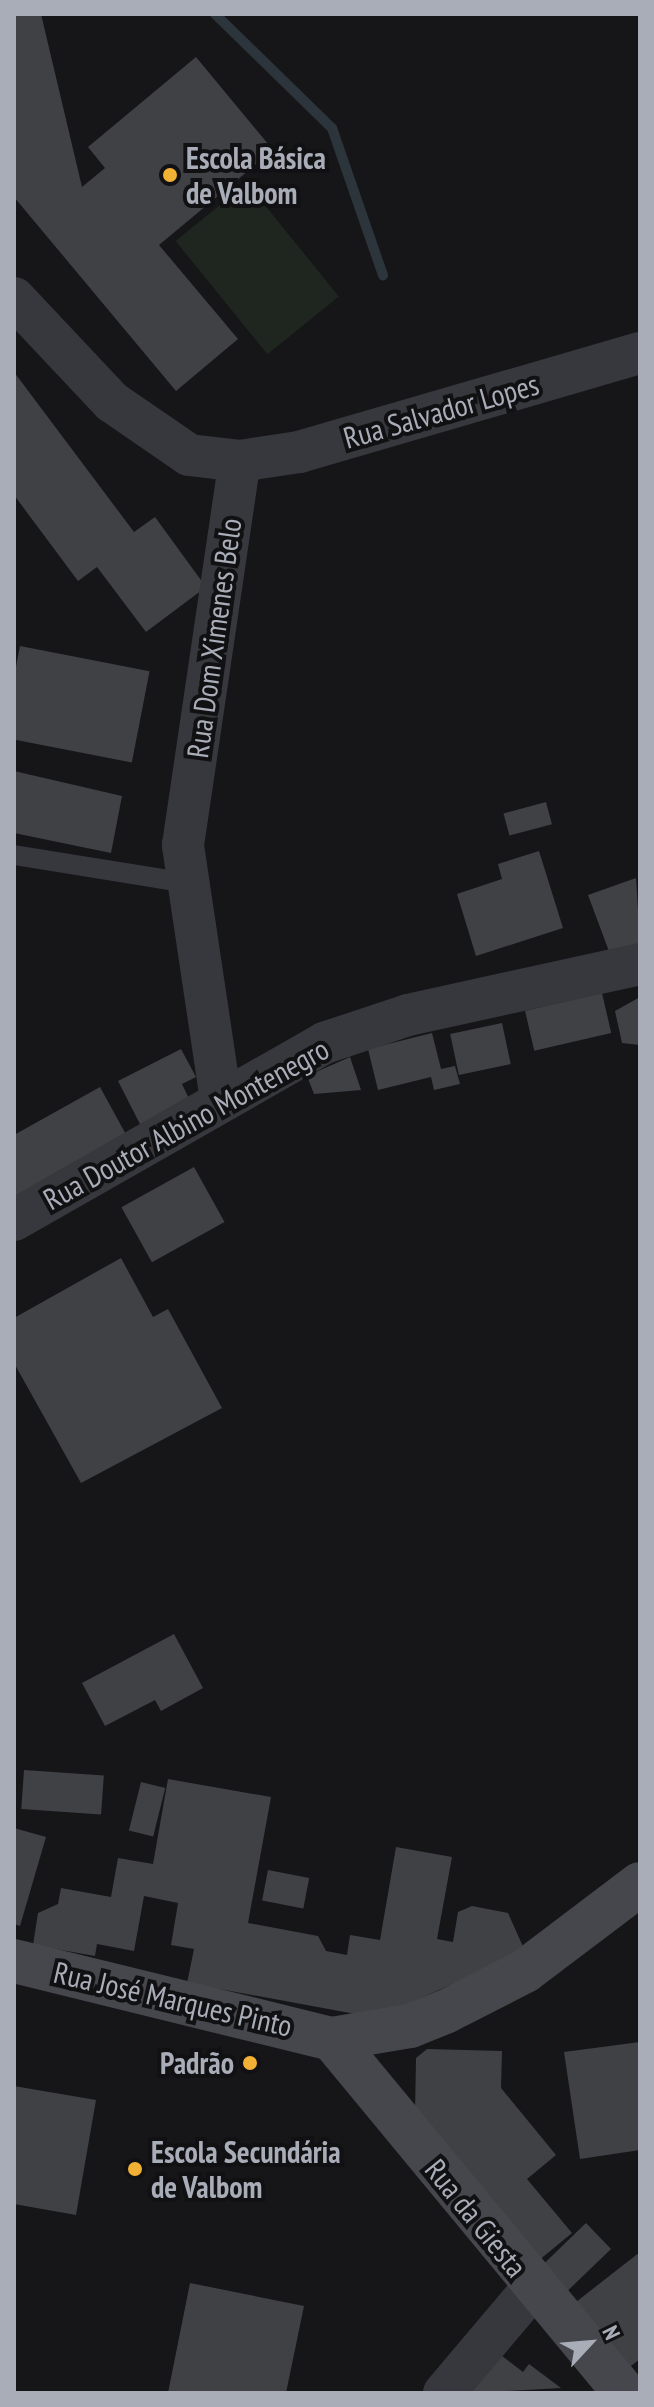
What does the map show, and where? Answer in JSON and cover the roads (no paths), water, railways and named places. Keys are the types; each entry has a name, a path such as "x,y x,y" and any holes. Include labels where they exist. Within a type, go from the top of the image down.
{"street":[{"path":"14,298 112,402 189,455 240,461"},
{"name":"Rua Salvador Lopes","path":"240,461 299,452 640,353"},
{"name":"Rua Dom Ximenes Belo","path":"221,1100 183,845 240,461"},
{"name":"Rua Doutor Albino Montenegro","path":"14,1220 324,1043 408,1015 640,964"},
{"path":"332,2039 410,2026 445,2012 525,1971 640,1884"},
{"name":"Rua José Marques Pinto","path":"14,1961 332,2039"},
{"name":"Rua da Giesta","path":"332,2039 532,2289 625,2393"},
{"path":"444,2393 532,2289"}],"lane":[{"path":"14,855 187,883"}],"waterway":[{"path":"215,14 332,128 383,275"}],"place":[{"name":"Escola Básica de Valbom","path":"170,175"},
{"name":"Padrão","path":"250,2063"},
{"name":"Escola Secundária de Valbom","path":"135,2169"}]}
